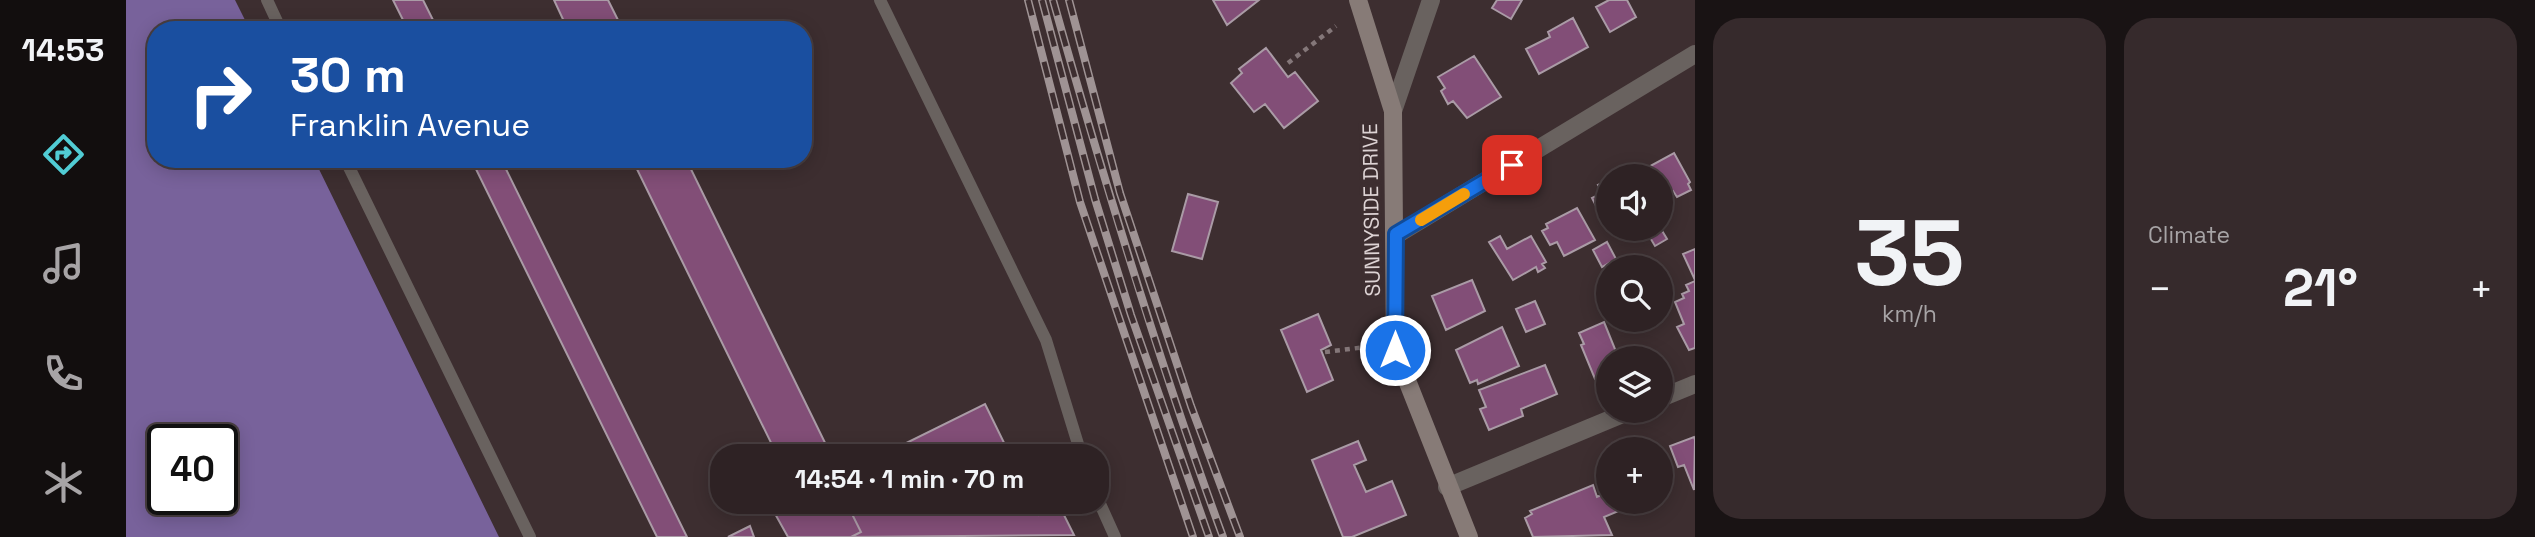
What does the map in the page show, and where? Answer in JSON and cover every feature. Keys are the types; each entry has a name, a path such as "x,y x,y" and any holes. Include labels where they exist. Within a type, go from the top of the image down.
{"street":[{"name":"SUNNYSIDE DRIVE","path":"1358,0 1392,111 1396,234 1395,350 1469,537"},
{"path":"1392,111 1431,0"},
{"path":"1396,234 1695,54"},
{"path":"1673,393 1695,384"},
{"path":"1447,487 1601,423"}],"lane":[{"path":"267,0 277,21"},
{"path":"880,0 1046,340 1078,444"},
{"path":"349,168 530,537"},
{"path":"1105,514 1115,537"}],"path":[{"path":"1288,63 1336,26"},
{"path":"1325,352 1366,347"}],"shaded area":[{"path":"126,0 235,0 246,21 147,21 147,168 318,168 499,537 126,537"}],"building":[{"path":"393,0 423,0 434,21 404,21"},
{"path":"554,0 608,0 618,21 564,21"},
{"path":"1213,0 1259,0 1227,25"},
{"path":"1497,0 1522,0 1511,19 1492,8"},
{"path":"1609,0 1627,0 1636,17 1610,32 1596,7"},
{"path":"1573,18 1588,47 1539,74 1526,49 1550,37 1548,32"},
{"path":"1266,48 1288,77 1295,72 1318,101 1284,128 1265,104 1254,112 1231,83 1242,73 1239,69"},
{"path":"1474,56 1501,97 1467,118 1453,101 1448,104 1441,91 1445,88 1438,77"},
{"path":"1674,153 1690,182 1688,184 1691,190 1677,197 1673,191 1673,164 1654,164"},
{"path":"475,168 505,168 687,537 657,537"},
{"path":"636,168 690,168 826,444 772,444"},
{"path":"1188,194 1218,202 1202,259 1172,251"},
{"path":"1577,208 1595,240 1564,256 1557,242 1550,245 1542,231 1548,228 1546,224"},
{"path":"1500,236 1507,249 1531,236 1546,262 1542,264 1545,268 1538,272 1536,267 1513,280 1489,242"},
{"path":"1607,242 1614,255 1596,256 1593,250"},
{"path":"1695,249 1695,280 1683,254"},
{"path":"1472,280 1485,311 1446,330 1432,296"},
{"path":"1695,281 1695,348 1689,350 1677,327 1684,324 1675,302 1684,298 1682,294 1689,291 1686,285"},
{"path":"1535,301 1545,324 1526,332 1516,309"},
{"path":"1318,314 1331,345 1321,350 1333,380 1307,392 1281,330"},
{"path":"1596,326 1596,332 1608,332 1614,346 1596,346 1595,379 1581,345 1584,344 1579,333"},
{"path":"1502,327 1519,366 1478,384 1477,380 1470,383 1456,350"},
{"path":"1545,365 1557,394 1521,409 1523,416 1489,430 1480,409 1486,407 1479,390"},
{"path":"985,404 1005,444 904,444"},
{"path":"1694,437 1694,490 1684,465 1678,467 1673,445"},
{"path":"1358,441 1366,460 1354,465 1366,492 1392,481 1406,515 1352,537 1343,537 1312,460"},
{"path":"1593,485 1596,514 1611,514 1604,517 1612,535 1533,537 1525,518 1532,514 1530,511"},
{"path":"775,514 852,514 861,532 851,537 788,537"},
{"path":"852,514 1064,514 1074,535 851,537 861,532"},
{"path":"750,526 754,537 728,537"}],"railway":[{"path":"1028,0 1080,202 1193,537"},
{"path":"1042,0 1095,199 1131,315 1209,537"},
{"path":"1053,0 1133,270 1223,537"},
{"path":"1069,0 1120,193 1191,406 1240,537"}],"slow traffic":[{"path":"1421,220 1464,194"}],"route":[{"path":"1395,350 1396,234 1512,165"}]}
